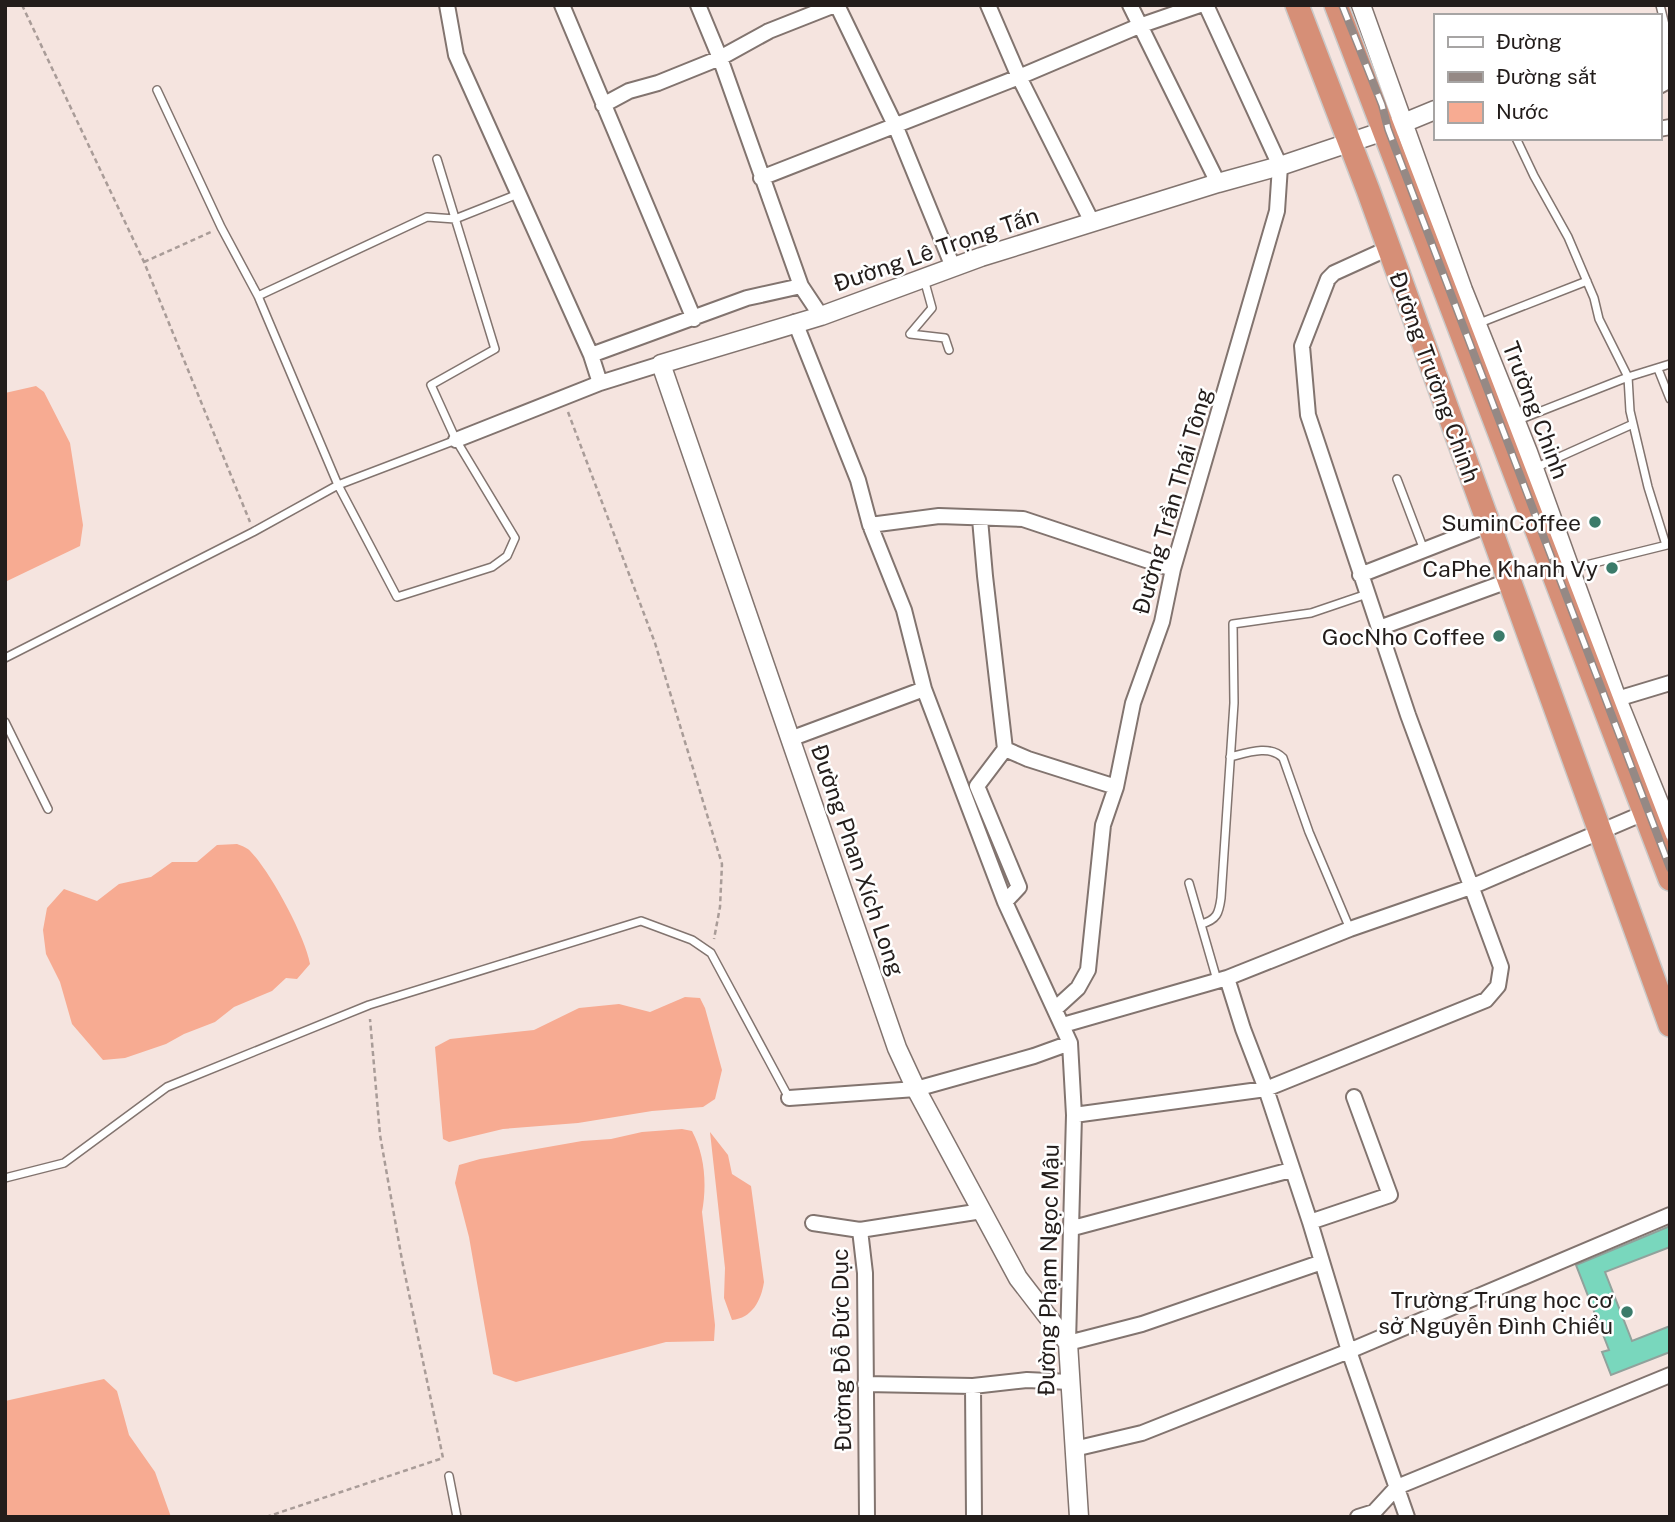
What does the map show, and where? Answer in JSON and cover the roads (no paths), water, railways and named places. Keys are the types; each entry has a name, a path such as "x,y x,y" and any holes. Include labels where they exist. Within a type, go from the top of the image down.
{"highway":[{"name":"Đường Trường Chinh","path":"1297,5 1389,248 1670,1025"},
{"name":"Đường Trường Chinh","path":"1336,5 1394,127 1670,879"}],"street":[{"path":"447,5 456,55 591,355 600,383"},
{"path":"562,5 694,319"},
{"path":"698,5 720,58 801,285 821,316"},
{"path":"603,105 629,92 720,58 769,31 836,5 895,125 953,267"},
{"path":"988,5 1019,77 1092,222"},
{"path":"1130,5 1217,183"},
{"path":"761,178 1019,77 1139,26 1199,5"},
{"path":"1206,5 1280,166"},
{"name":"Trường Chinh","path":"1362,5 1394,127 1516,421 1618,699 1670,830"},
{"path":"1664,35 1670,78"},
{"name":"Đường Lê Trọng Tấn","path":"456,440 600,383 821,316 953,267 1092,222 1280,166 1434,110"},
{"name":"Đường Trần Thái Tông","path":"1055,1009 1078,988 1088,970 1102,825 1116,787 1133,703 1162,622 1173,569 1274,223 1280,166"},
{"path":"1074,1115 1266,1089 1486,1000 1498,986 1501,967 1360,575 1308,415 1302,346 1328,279 1334,273 1389,248"},
{"path":"591,355 747,298 801,285"},
{"name":"Đường Phạm Ngọc Mậu","path":"795,323 858,480 870,525 904,610 924,689 1005,902 1070,1043 1074,1115 1068,1343 1079,1517"},
{"name":"Đường Phan Xích Long","path":"662,364 897,1048 916,1089 1018,1278 1068,1343"},
{"path":"870,525 939,516 1023,519 1173,569"},
{"path":"980,519 1005,749 977,786 1019,887 1005,902"},
{"path":"1360,575 1488,525"},
{"path":"1379,628 1508,581"},
{"path":"1618,699 1670,683"},
{"path":"790,739 924,689"},
{"path":"1005,749 1116,787"},
{"path":"1063,1025 1222,979 1350,929 1471,887 1644,813"},
{"path":"1222,979 1266,1089 1349,1351 1407,1517"},
{"path":"789,1098 916,1089 1034,1056 1070,1043"},
{"path":"1310,1222 1390,1195 1354,1097"},
{"path":"1073,1228 1291,1170"},
{"path":"860,1230 982,1211"},
{"path":"1074,1449 1142,1433 1349,1351 1670,1215"},
{"name":"Đường Đỗ Đức Dục","path":"813,1223 860,1230 865,1273 867,1517"},
{"path":"1068,1343 1142,1324 1322,1262"},
{"path":"1358,1517 1374,1512 1397,1487 1670,1375"},
{"path":"865,1384 974,1386 1027,1380 1070,1382"},
{"path":"974,1386 974,1517"}],"lane":[{"path":"1660,5 1664,35"},
{"path":"157,89 221,228 258,296 338,485 397,597 492,567 507,556 515,538 456,440 431,385 495,349 437,159"},
{"path":"1518,140 1534,176 1568,237 1599,318 1628,377 1633,424 1668,545 1570,569"},
{"path":"258,296 427,217 455,219 519,194"},
{"path":"924,278 932,308 910,334 945,338 949,350"},
{"path":"1477,324 1587,281"},
{"path":"1516,421 1628,377 1670,364"},
{"path":"1658,369 1670,399"},
{"path":"1534,468 1633,424"},
{"path":"5,658 253,532 338,485 456,440"},
{"path":"1397,479 1424,550"},
{"path":"1201,924 1212,921 1220,911 1234,703 1233,624 1311,613 1367,594"},
{"path":"5,722 48,809"},
{"path":"1230,757 1269,750 1283,758 1309,832 1350,929"},
{"path":"1189,883 1222,979"},
{"path":"5,1178 64,1163 167,1087 369,1005 641,921 692,940 711,953 789,1098"},
{"path":"449,1476 457,1517"}],"water":[{"path":"36,386 44,392 70,443 83,525 80,546 5,582 5,393"},
{"path":"237,844 251,852 277,889 294,922 310,964 297,979 286,978 272,991 234,1007 215,1022 166,1044 125,1058 103,1060 72,1024 60,982 46,954 43,930 47,908 64,889 97,901 119,884 151,877 172,862 197,862 217,845"},
{"path":"685,997 700,998 722,1070 715,1099 703,1107 652,1111 578,1123 503,1129 449,1142 443,1139 435,1047 450,1039 534,1030 579,1008 619,1004 650,1012"},
{"path":"682,1129 692,1131 702,1160 702,1212 715,1325 714,1341 666,1342 516,1382 493,1374 469,1237 455,1183 459,1165 582,1141"},
{"path":"710,1132 728,1155 732,1174 751,1186 764,1282 761,1296 750,1312 732,1320 724,1298 725,1268"},
{"path":"104,1379 117,1391 129,1435 155,1472 171,1517 5,1517 5,1401"}],"railway":[{"path":"1342,5 1670,868"}],"place":[{"name":"SuminCoffee","path":"1595,522"},
{"name":"CaPhe Khanh Vy","path":"1612,568"},
{"name":"GocNho Coffee","path":"1499,636"},
{"name":"Trường Trung học cơ sở Nguyễn Đình Chiểu","path":"1627,1312"}]}
